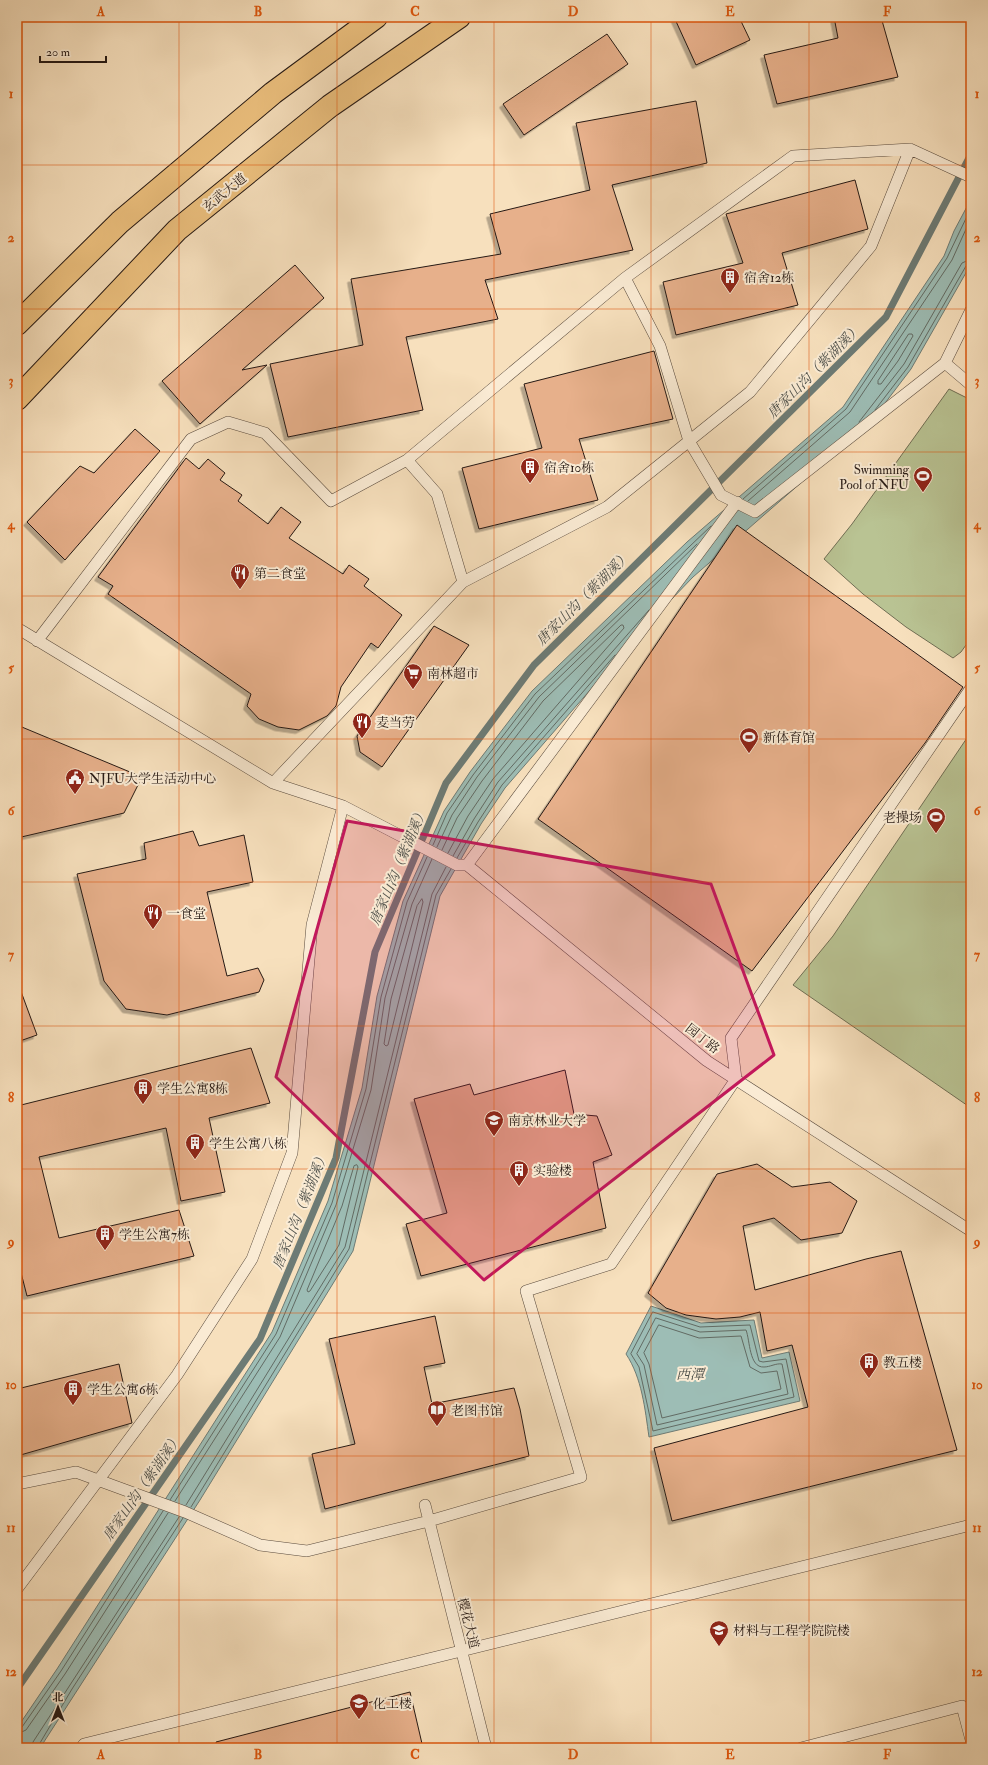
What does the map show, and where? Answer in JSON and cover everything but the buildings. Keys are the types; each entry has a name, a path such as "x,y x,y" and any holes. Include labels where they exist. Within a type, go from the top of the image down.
{"highway":[{"path":"17,324 120,222 273,93 376,17"},
{"name":"玄武大道","path":"17,398 177,230 330,106 459,17"}],"lane":[{"path":"273,783 463,582 607,507 750,392 871,246 910,149"},
{"path":"37,641 190,439 228,422 265,433 331,501 407,460 625,278 793,156 910,149 971,177"},
{"path":"625,278 660,346 689,441 721,495 755,512 945,363 971,310"},
{"path":"945,363 971,385"},
{"path":"407,460 437,494 463,582"},
{"path":"467,865 737,502"},
{"name":"园丁路","path":"17,628 273,783 343,806 457,864 467,865 707,1061 971,1231"},
{"path":"17,1484 76,1472 162,1503 260,1545 307,1551 429,1521 582,1477 526,1291 611,1264 736,1079 731,1038 971,688"},
{"path":"17,1589 177,1375 252,1259 292,1153 312,925 343,806"},
{"name":"樱花大道","path":"424,1505 486,1748"},
{"path":"81,1748 84,1744 461,1649 971,1524"},
{"path":"801,1748 962,1706 971,1740"}],"highlighted area":[{"path":"347,821 711,884 774,1055 484,1280 276,1077"}],"green space":[{"name":"Swimming Pool of NFU","path":"949,389 971,400 971,638 961,652 953,658 906,627 863,594 824,559 852,524"},
{"name":"老操场","path":"971,732 971,1108 793,985 833,936"}],"water":[{"path":"971,199 971,264 911,369 863,432 803,481 693,577 643,629 505,788 481,824 440,896 353,1251 200,1500 40,1748 17,1748 17,1728 57,1669 272,1332 328,1201 362,1088 377,996 403,901 444,811 470,772 532,691 687,542 843,407 944,256 954,231"},
{"name":"西潭","path":"651,1306 701,1323 754,1320 762,1358 789,1352 800,1401 649,1437 639,1383 636,1373 626,1354"}],"waterway":[{"name":"唐家山沟（紫湖溪）","path":"17,1689 260,1339 336,1158 375,952 446,783 534,665 886,317 971,154"}],"place":[{"name":"宿舍12栋","path":"730,294"},
{"name":"宿舍10栋","path":"530,484"},
{"name":"Swimming Pool of NFU","path":"923,493"},
{"name":"第二食堂","path":"240,590"},
{"name":"南林超市","path":"413,690"},
{"name":"麦当劳","path":"362,739"},
{"name":"新体育馆","path":"749,754"},
{"name":"NJFU大学生活动中心","path":"75,795"},
{"name":"老操场","path":"936,834"},
{"name":"一食堂","path":"153,930"},
{"name":"学生公寓8栋","path":"143,1105"},
{"name":"南京林业大学","path":"494,1137"},
{"name":"学生公寓八栋","path":"195,1160"},
{"name":"实验楼","path":"519,1187"},
{"name":"学生公寓7栋","path":"105,1251"},
{"name":"教五楼","path":"869,1379"},
{"name":"学生公寓6栋","path":"73,1406"},
{"name":"老图书馆","path":"437,1427"},
{"name":"材料与工程学院院楼","path":"719,1647"},
{"name":"化工楼","path":"359,1720"}]}
